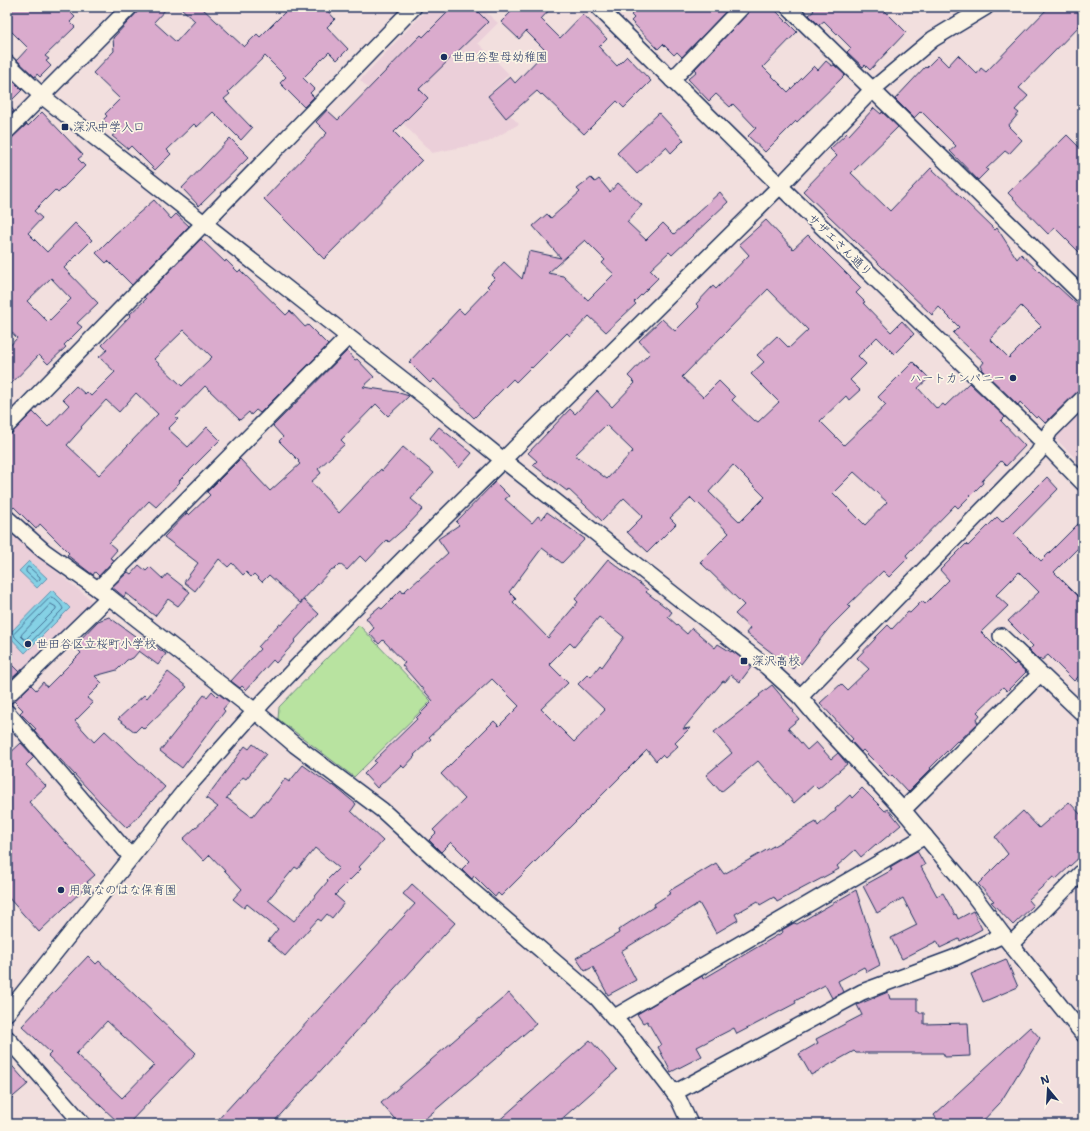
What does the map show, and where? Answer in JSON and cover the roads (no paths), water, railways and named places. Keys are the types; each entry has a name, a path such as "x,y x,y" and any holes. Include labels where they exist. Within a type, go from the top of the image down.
{"street":[{"path":"7,131 130,7"},
{"path":"7,426 414,7"},
{"name":"サザエさん通り","path":"598,7 1044,443 1083,483"},
{"path":"672,80 742,7"},
{"path":"788,7 1083,296"},
{"path":"7,1013 185,790 255,711 311,653 503,460 780,186 872,90 933,39 986,7"},
{"path":"7,63 42,96 767,667 800,697 821,722 903,810 966,885 1083,1034"},
{"path":"7,696 348,337"},
{"path":"800,697 1038,453 1050,431 1083,398"},
{"path":"7,518 44,552 104,593 255,711 295,745 382,810 442,865 596,998 631,1037 678,1098 690,1124"},
{"path":"1001,636 1083,714"},
{"path":"903,810 1040,674"},
{"path":"7,712 131,857"},
{"path":"613,1018 925,836"},
{"path":"674,1093 862,992 1007,939 1083,871"},
{"path":"7,1038 83,1124"}],"water":[{"path":"29,561 47,578 37,588 19,571"},
{"path":"52,590 70,608 25,653 8,635"}],"place":[{"name":"世田谷聖母幼稚園","path":"444,57"},
{"name":"深沢中学入口","path":"65,127"},
{"name":"ハートカンパニー","path":"1013,378"},
{"name":"世田谷区立桜町小学校","path":"28,644"},
{"name":"深沢高校","path":"744,661"},
{"name":"用賀なのはな保育園","path":"61,890"}]}
